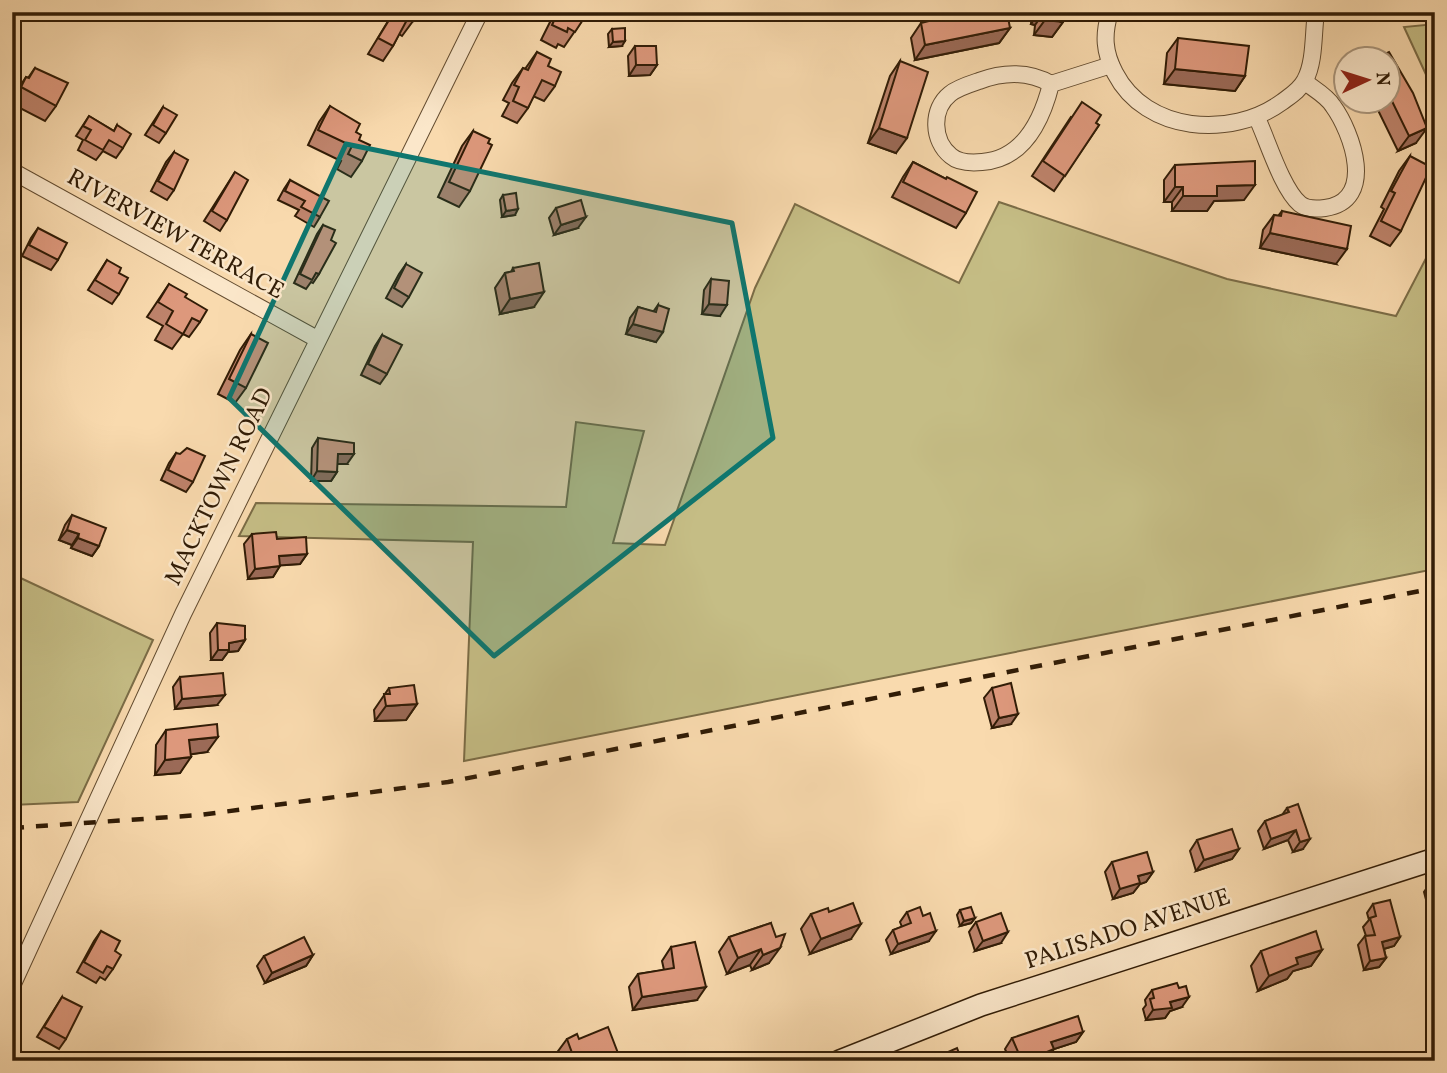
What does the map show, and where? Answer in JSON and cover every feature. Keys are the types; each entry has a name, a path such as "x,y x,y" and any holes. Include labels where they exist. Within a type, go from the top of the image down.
{"main road":[{"name":"PALISADO AVENUE","path":"840,1061 981,1005 1435,859"}],"street":[{"name":"MACKTOWN ROAD","path":"12,986 177,627 480,12"},
{"path":"1110,12 1104,45 1122,86 1142,107 1163,118 1191,125 1234,123 1257,117 1294,94 1305,82 1317,12"},
{"path":"1355,12 1381,15 1405,12"},
{"path":"1051,84 1044,112 1015,150 989,161 967,163 951,156 940,142 936,126 939,107 950,94 981,80 1021,74 1036,75 1051,84 1111,65"},
{"path":"1257,117 1287,187 1300,204 1316,209 1332,207 1346,198 1354,183 1356,163 1353,146 1332,103 1305,82"},
{"name":"RIVERVIEW TERRACE","path":"12,172 317,339"}],"highlighted area":[{"path":"346,144 732,223 773,438 494,656 229,398"}],"shaded area":[{"path":"1435,24 1435,94 1404,27"},
{"path":"999,202 1227,279 1396,316 1435,241 1435,569 464,761 473,542 239,536 256,503 566,507 576,422 644,431 613,543 665,545 755,288 795,204 959,283"},
{"path":"12,574 153,640 78,802 12,805"}],"building":[{"path":"394,12 417,12 413,21 408,18 393,46 378,38"},
{"path":"558,12 588,12 575,32 568,28 567,32 552,25"},
{"path":"964,12 1007,12 1010,28 925,45 921,23"},
{"path":"1046,12 1064,12 1063,22 1045,20"},
{"path":"625,28 625,41 613,42 612,29"},
{"path":"1178,38 1249,46 1245,76 1175,69"},
{"path":"635,46 656,46 657,65 636,65"},
{"path":"537,52 551,59 548,66 561,72 555,86 542,80 528,108 513,101 519,87 514,85 523,68 528,70"},
{"path":"900,61 928,72 907,138 879,128"},
{"path":"35,68 68,83 56,106 21,87"},
{"path":"1402,74 1427,128 1409,136 1399,116 1402,116"},
{"path":"1082,102 1101,115 1096,123 1099,125 1065,176 1043,161"},
{"path":"330,106 360,124 356,132 361,135 359,140 370,145 362,161 348,154 352,146 318,130"},
{"path":"163,107 177,115 166,133 153,125"},
{"path":"89,116 114,131 117,125 131,134 123,148 109,140 103,150 85,140 91,130 83,126"},
{"path":"473,131 490,139 488,143 492,145 470,191 449,182"},
{"path":"174,152 188,160 174,190 158,181"},
{"path":"1410,156 1431,167 1401,231 1381,221 1395,193 1391,191"},
{"path":"1255,161 1255,185 1217,186 1217,196 1183,196 1183,187 1175,187 1175,165"},
{"path":"913,162 977,192 966,213 903,182"},
{"path":"235,172 248,180 227,220 212,211"},
{"path":"290,180 329,201 320,217 301,207 305,201 285,191"},
{"path":"516,193 518,209 506,211 503,195"},
{"path":"581,200 586,217 561,225 556,208"},
{"path":"1282,211 1351,226 1347,249 1270,233 1274,215 1281,216"},
{"path":"323,225 335,230 331,240 336,243 319,274 316,273 312,280 300,274"},
{"path":"38,228 67,243 58,260 29,245"},
{"path":"107,260 121,268 119,273 128,278 119,294 95,280"},
{"path":"539,263 544,292 510,299 505,273 514,271 513,268"},
{"path":"406,264 422,273 409,297 394,288"},
{"path":"711,279 729,281 727,305 709,304"},
{"path":"169,284 207,310 200,322 192,318 183,334 166,324 173,311 158,302"},
{"path":"658,305 669,309 663,332 633,324 638,307 656,312"},
{"path":"251,334 268,343 246,388 229,379"},
{"path":"382,335 402,345 387,374 368,364"},
{"path":"318,438 354,443 354,454 338,454 337,472 317,471"},
{"path":"187,448 205,456 193,482 168,470 176,453 180,454"},
{"path":"72,515 106,528 99,546 78,538 79,534 67,530"},
{"path":"276,532 277,539 306,537 307,554 279,556 280,566 255,569 252,534"},
{"path":"217,623 245,626 245,640 229,643 229,650 218,650"},
{"path":"223,673 225,695 182,699 180,677"},
{"path":"1011,683 1018,714 999,718 992,688"},
{"path":"414,685 417,704 386,706 384,694 390,694 389,688"},
{"path":"217,724 218,737 189,740 191,757 165,760 166,730"},
{"path":"1298,804 1310,839 1300,842 1296,830 1271,839 1265,821 1289,812 1287,808"},
{"path":"1232,829 1239,849 1204,860 1197,840"},
{"path":"1147,852 1153,872 1138,876 1140,883 1120,889 1112,862"},
{"path":"1435,880 1435,896 1431,882"},
{"path":"1390,900 1400,937 1382,942 1386,958 1370,961 1365,936 1375,935 1370,918 1376,916 1373,904"},
{"path":"853,903 861,924 821,939 811,914 828,908 829,912"},
{"path":"920,907 923,916 930,913 936,931 898,944 893,930 911,923 907,912"},
{"path":"971,907 975,918 964,921 960,910"},
{"path":"1001,913 1008,932 983,941 976,922"},
{"path":"771,923 776,937 785,934 780,948 763,955 761,949 738,958 729,937"},
{"path":"101,931 120,941 115,951 121,955 113,969 107,966 103,973 84,962"},
{"path":"1316,931 1322,950 1296,958 1298,964 1269,976 1261,951"},
{"path":"304,937 313,955 272,973 264,956"},
{"path":"695,942 706,987 642,997 638,974 674,968 671,947"},
{"path":"1177,983 1179,988 1186,986 1189,997 1170,1002 1172,1008 1153,1010 1150,999 1154,998 1152,990"},
{"path":"62,997 82,1007 66,1039 44,1027"},
{"path":"1078,1016 1083,1032 1051,1042 1054,1049 1022,1061 1012,1038"},
{"path":"608,1027 621,1061 575,1061 567,1039 577,1034 579,1039"},
{"path":"957,1048 962,1061 932,1059"}],"railway":[{"path":"12,828 200,815 448,782 1435,588"}]}
